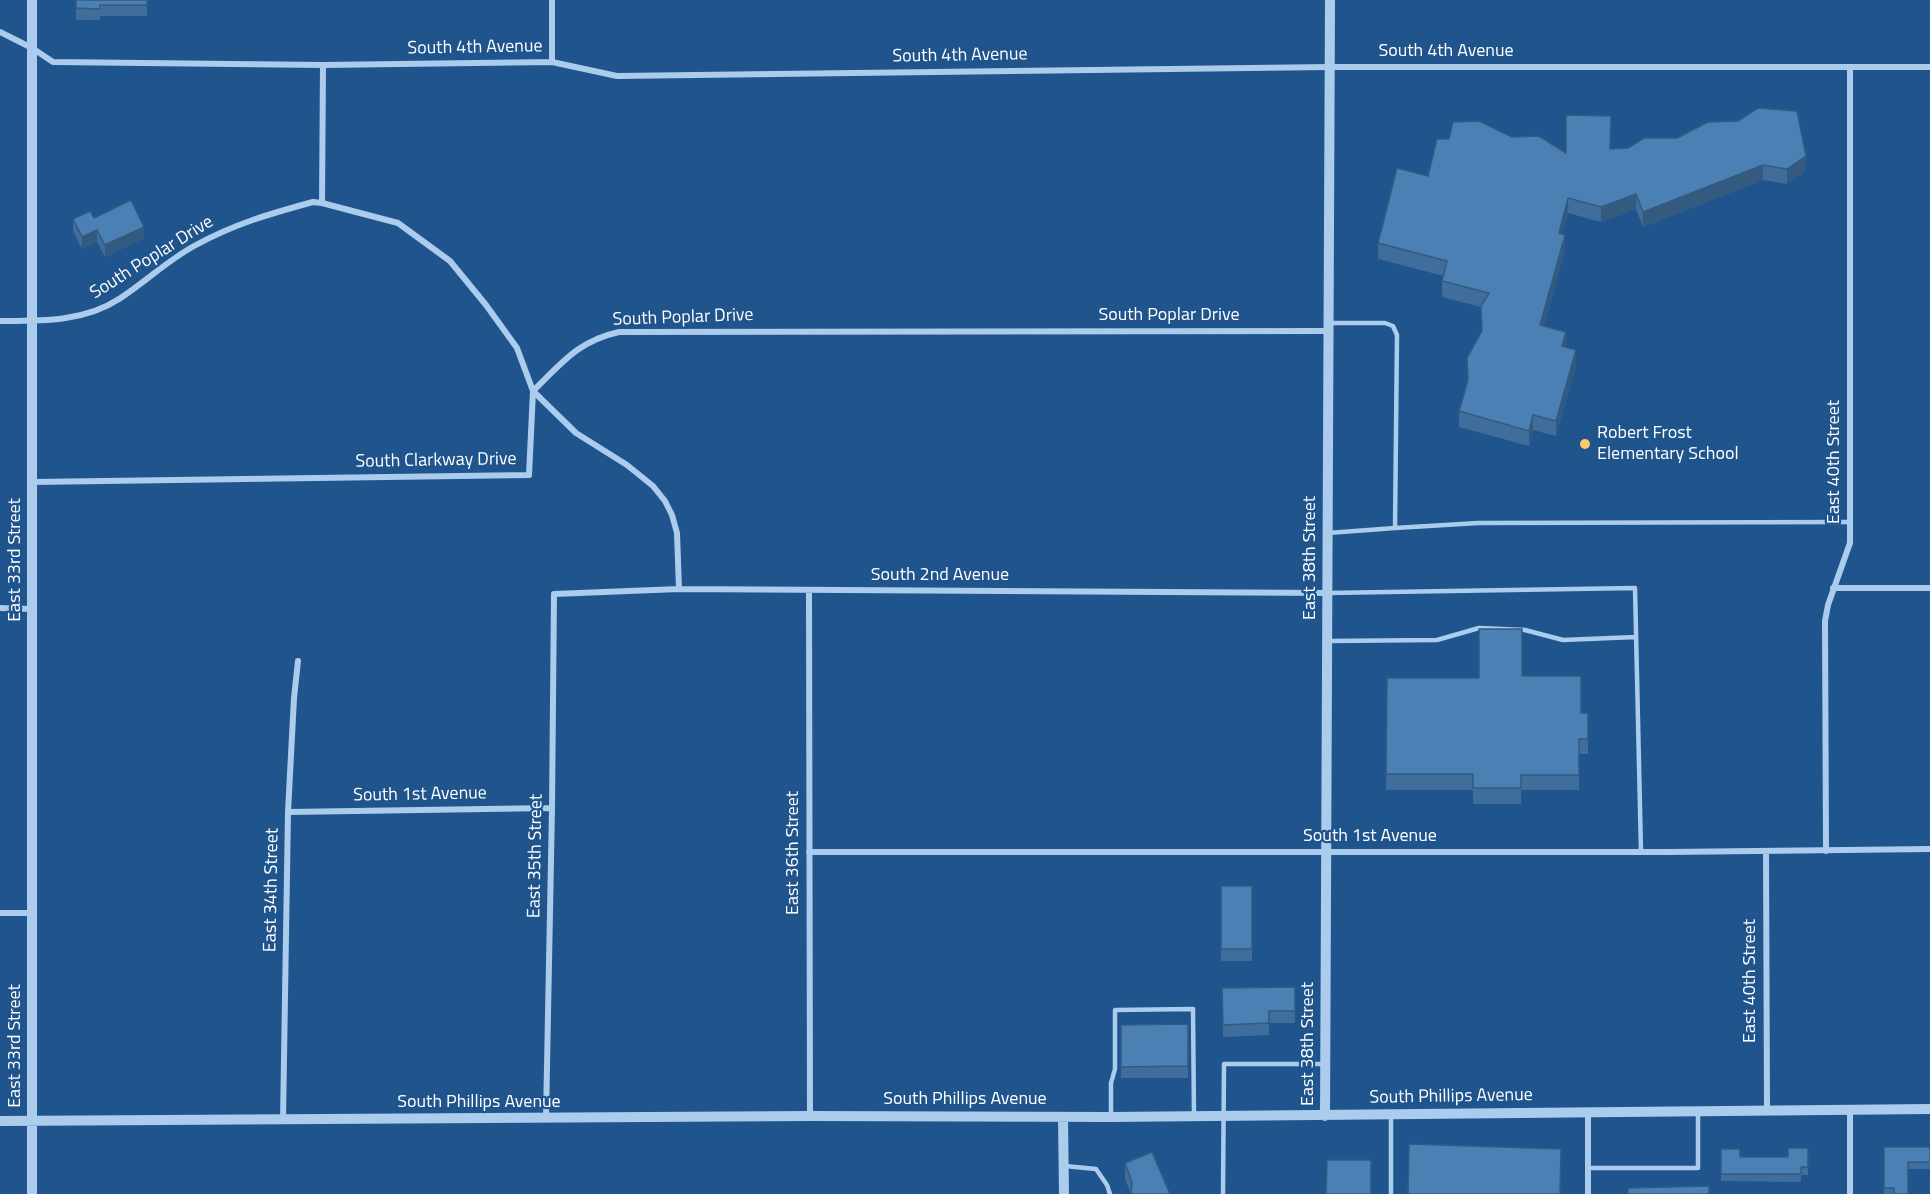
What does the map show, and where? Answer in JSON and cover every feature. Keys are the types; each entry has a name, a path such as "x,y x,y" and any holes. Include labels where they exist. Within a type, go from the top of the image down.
{"street":[{"name":"East 33rd Street","path":"32,0 32,1194"},
{"path":"552,0 552,62"},
{"name":"East 38th Street","path":"1325,1116 1330,0"},
{"name":"South 4th Avenue","path":"0,32 32,48 53,62 322,66 552,62 617,75 1329,67 1930,67"},
{"path":"322,66 322,202"},
{"name":"East 40th Street","path":"1827,851 1825,621 1833,588 1850,543 1850,68"},
{"name":"South Poplar Drive","path":"0,321 58,320 98,310 119,300 193,247 228,229 256,217 313,202 322,202 398,223 450,261 517,348 533,391 582,345 601,336 619,332 1328,327"},
{"path":"533,391 576,433 627,465 653,486 665,501 677,533 679,589"},
{"name":"South Clarkway Drive","path":"33,482 529,475 533,391"},
{"path":"1833,588 1930,588"},
{"name":"South 2nd Avenue","path":"554,594 679,589 1327,592"},
{"name":"East 36th Street","path":"809,591 810,1116"},
{"name":"East 35th Street","path":"546,1119 554,594"},
{"path":"0,609 33,609"},
{"name":"East 34th Street","path":"283,1120 288,812 298,661"},
{"name":"South 1st Avenue","path":"288,812 552,807"},
{"name":"South 1st Avenue","path":"809,852 1326,853 1930,849"},
{"name":"East 40th Street","path":"1766,851 1767,1110"},
{"path":"0,913 33,913"},
{"path":"1850,1109 1850,1194"},
{"name":"South Phillips Avenue","path":"0,1121 810,1116 1224,1117 1930,1109"},
{"path":"1588,1112 1588,1194"},
{"path":"1063,1118 1064,1194"}],"lane":[{"path":"1328,327 1385,323 1393,326 1397,334 1395,528"},
{"path":"1328,533 1478,523 1850,522"},
{"path":"1327,592 1635,588 1641,852"},
{"path":"1327,641 1437,640 1479,628 1525,630 1563,640 1636,637"},
{"path":"1111,1117 1111,1083 1115,1069 1115,1010 1193,1009 1194,1117"},
{"path":"1223,1194 1224,1064 1325,1064"},
{"path":"1588,1168 1698,1168 1698,1111"},
{"path":"1391,1115 1392,1194"},
{"path":"1063,1166 1096,1169 1110,1194"}],"building":[{"path":"76,0 147,0 147,5 100,5 100,9 76,8"},
{"path":"1758,108 1797,111 1806,156 1787,169 1763,165 1643,212 1636,194 1601,207 1568,198 1559,233 1565,235 1540,325 1566,332 1562,346 1576,350 1556,421 1533,415 1529,431 1459,411 1468,380 1467,358 1482,331 1481,306 1489,293 1442,281 1447,261 1378,243 1397,168 1428,176 1437,139 1449,139 1453,122 1479,121 1512,137 1539,136 1566,153 1566,115 1611,116 1610,149 1628,148 1644,138 1677,138 1708,122 1738,121"},
{"path":"131,200 144,227 105,245 97,230 82,237 73,219 90,211 94,218"},
{"path":"1479,629 1522,629 1522,676 1581,676 1581,713 1588,713 1588,739 1579,739 1579,775 1521,775 1521,788 1473,788 1473,774 1386,774 1387,678 1479,678"},
{"path":"1221,886 1252,886 1252,949 1221,949"},
{"path":"1295,987 1295,1011 1269,1011 1269,1023 1223,1025 1222,988"},
{"path":"1188,1024 1188,1066 1121,1067 1121,1025"},
{"path":"1409,1144 1561,1149 1560,1194 1408,1194"},
{"path":"1884,1147 1930,1147 1930,1162 1908,1162 1908,1194 1894,1194 1894,1188 1884,1188"},
{"path":"1788,1148 1808,1148 1808,1167 1801,1167 1801,1174 1721,1174 1721,1149 1740,1149 1740,1157 1788,1157"},
{"path":"1152,1152 1170,1194 1131,1194 1132,1182 1125,1163"},
{"path":"1327,1160 1371,1160 1371,1194 1326,1194"},
{"path":"1709,1186 1709,1194 1628,1194 1628,1188"}],"place":[{"name":"Robert Frost Elementary School","path":"1585,444"}]}
